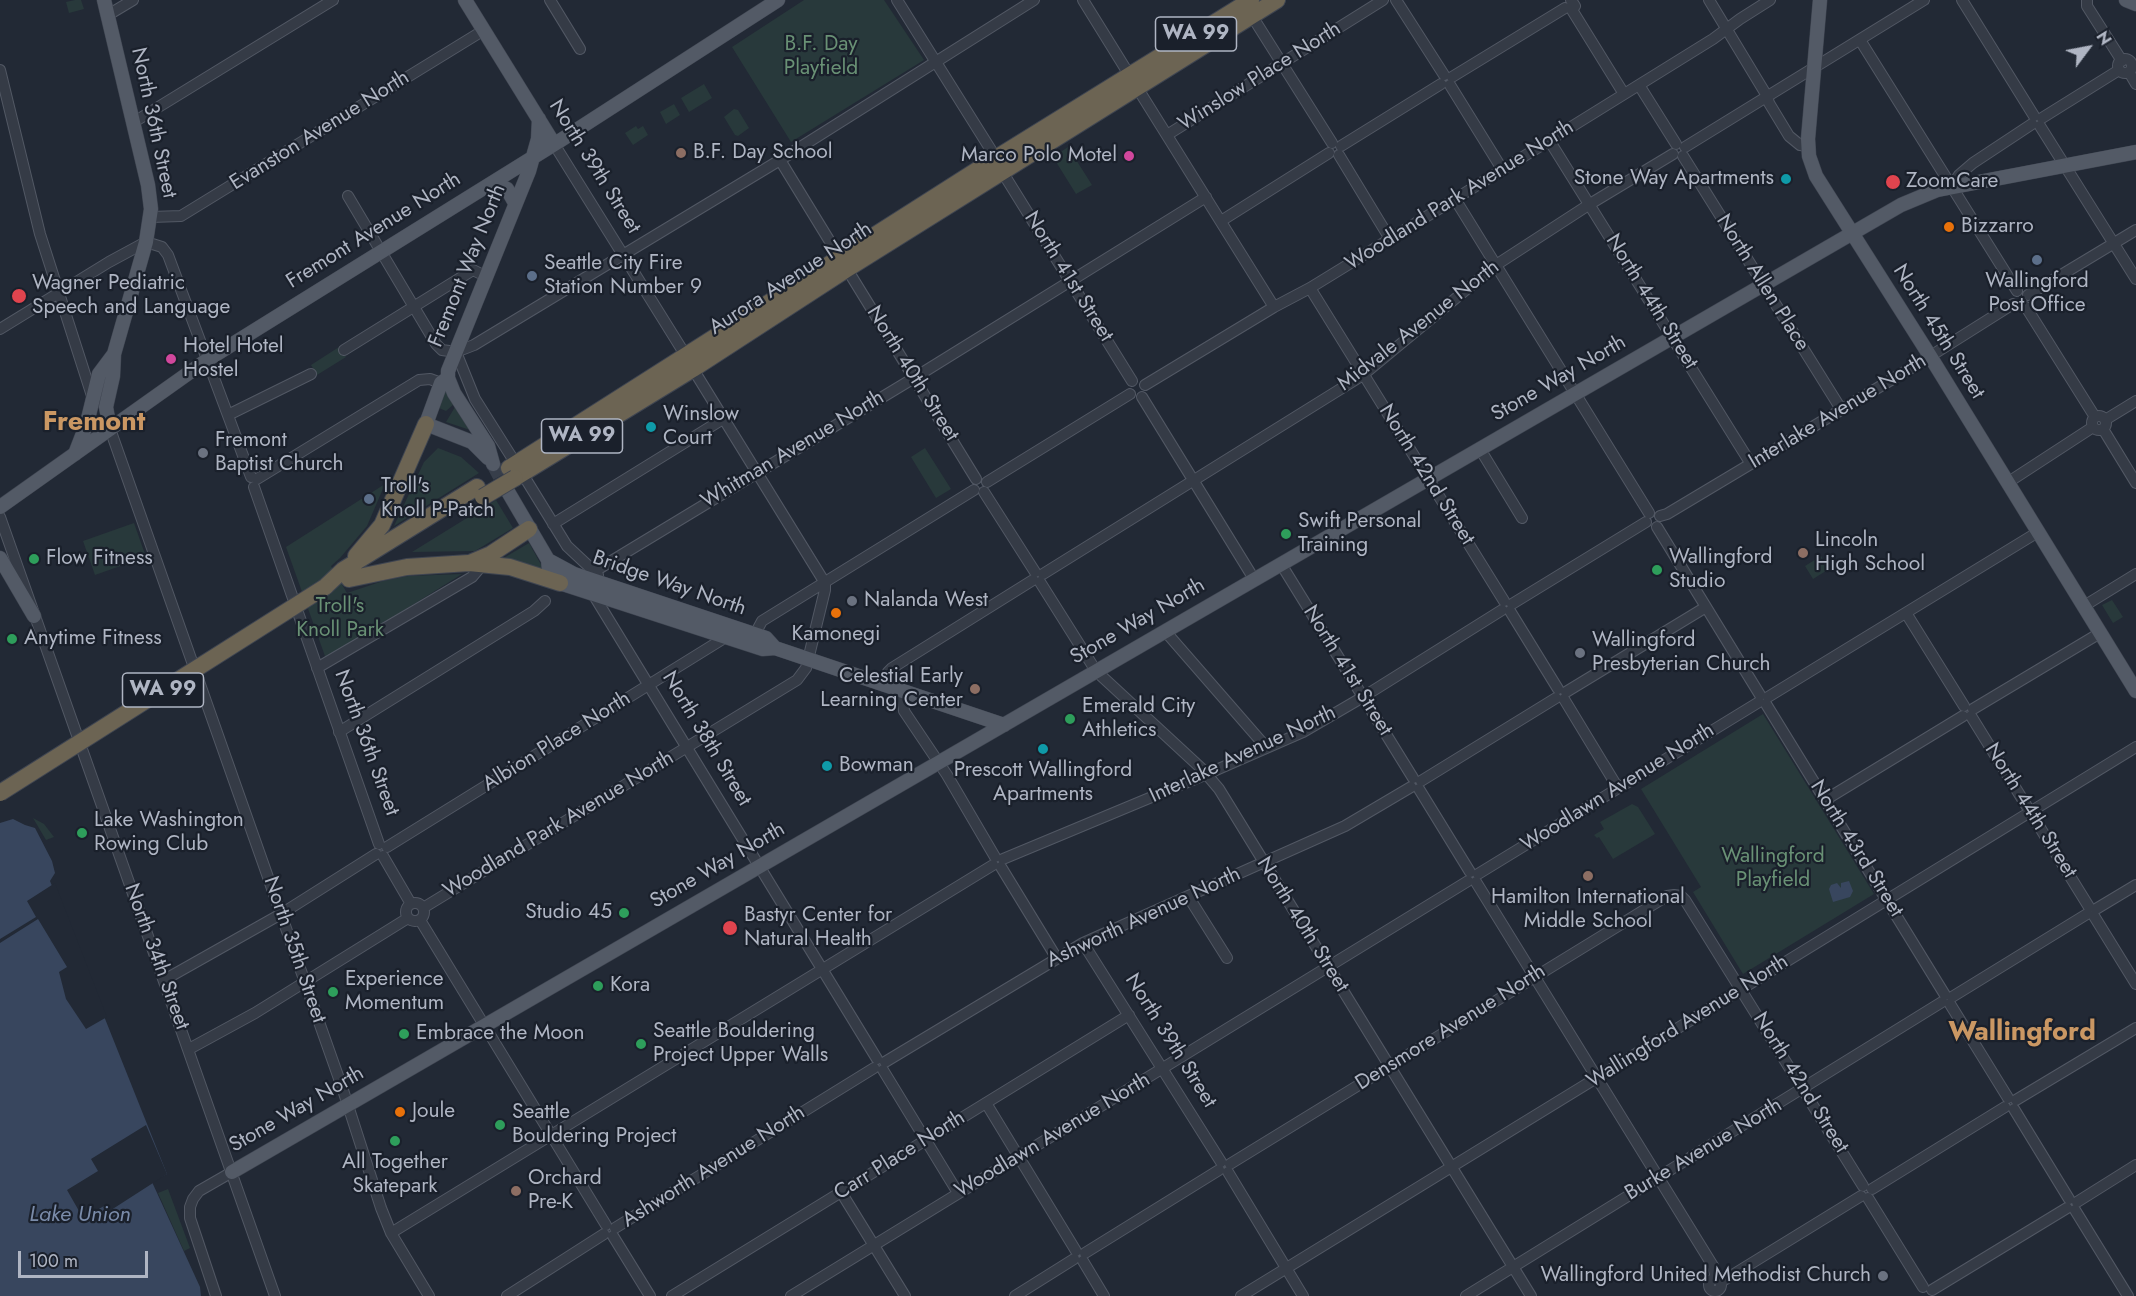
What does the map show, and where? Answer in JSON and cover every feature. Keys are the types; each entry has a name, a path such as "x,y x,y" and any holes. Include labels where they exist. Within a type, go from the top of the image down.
{"highway":[{"name":"Aurora Avenue North","path":"0,793 325,587 689,363 999,165 1134,82 1246,5 1277,0"},
{"path":"346,575 382,525 426,424"},
{"path":"476,564 529,529"},
{"path":"346,575 407,567 476,564 510,567 560,583"}],"main road":[{"name":"North 36th Street","path":"104,0 150,193 151,218 146,243"},
{"name":"North 39th Street","path":"465,0 554,144"},
{"name":"Fremont Avenue North","path":"0,507 207,360 486,187 778,0"},
{"name":"North 45th Street","path":"1820,0 1808,146 1816,176 1930,356 2136,691"},
{"path":"2126,0 2136,4"},
{"name":"Fremont Way North","path":"426,424 533,157 538,139 538,119"},
{"name":"Stone Way North","path":"231,1172 1916,197 1951,187 2136,152"},
{"path":"486,187 500,186 507,189 515,203"},
{"path":"110,429 106,407 113,376 114,354 146,243"},
{"path":"75,454 82,438 99,374 114,354"},
{"name":"North 38th Street","path":"445,381 488,446 510,473 529,529 549,560 549,570 560,583"},
{"name":"North 38th Street","path":"426,424 472,442 510,473"},
{"path":"0,558 34,616"},
{"name":"Bridge Way North","path":"549,560 598,588 726,637 763,649 775,648 1004,725"},
{"name":"Bridge Way North","path":"560,583 598,588 754,634 766,638 775,648"}],"street":[{"path":"108,15 132,0"},
{"path":"134,122 333,0"},
{"name":"North 41st Street","path":"897,0 1132,381"},
{"path":"348,196 436,344 442,350 456,352 474,345 780,160 1034,0"},
{"path":"1083,0 1274,307"},
{"name":"Winslow Place North","path":"1167,135 1383,0"},
{"path":"1396,0 1502,169"},
{"path":"1708,0 1785,129 1796,143 1808,146"},
{"name":"Woodland Park Avenue North","path":"1145,385 1455,199 1713,39 1770,0"},
{"name":"Midvale Avenue North","path":"884,684 892,668 1363,375 1496,265 1590,204 1924,0"},
{"path":"1962,0 2136,279"},
{"path":"2087,0 2088,6 2127,65 2136,84"},
{"path":"556,2 580,49"},
{"path":"1221,221 1570,3 1624,94"},
{"path":"1246,5 1390,239"},
{"name":"Evanston Avenue North","path":"151,218 181,216 484,30"},
{"path":"1860,40 2016,291"},
{"path":"1951,187 1959,175 1973,163 2127,65"},
{"path":"0,70 40,234 89,381 93,400"},
{"name":"North Allen Place","path":"1639,85 1841,409"},
{"name":"North 44th Street","path":"1550,140 1751,464"},
{"name":"North 39th Street","path":"554,144 825,583"},
{"name":"North 40th Street","path":"780,160 1096,670 1207,774 1219,789 1531,1296"},
{"name":"Whitman Avenue North","path":"595,571 914,378 1206,197"},
{"path":"1455,199 1575,394 1652,528 1659,521"},
{"path":"2028,295 2136,230"},
{"path":"0,329 59,292 146,243"},
{"name":"North 36th Street","path":"146,243 162,248 168,255 254,481 296,611 381,850 411,904"},
{"path":"344,350 473,270 485,276"},
{"name":"North 42nd Street","path":"1310,288 1618,788"},
{"path":"2023,290 2028,295 2030,301 2026,307 2018,308 2013,304 2012,296 2016,291 2023,290"},
{"name":"Interlake Avenue North","path":"1659,521 2013,304"},
{"path":"2026,307 2136,483"},
{"name":"North 38th Street","path":"456,352 475,399 510,473 554,524 567,546 595,571 598,588 648,685 958,1193"},
{"path":"228,415 311,374"},
{"path":"254,481 419,380 445,381"},
{"path":"1132,381 1141,381 1145,385 1146,391 1142,397 1134,398 1130,394 1128,388 1132,381"},
{"path":"754,634 762,621 1130,394"},
{"path":"1142,397 1254,579"},
{"path":"2007,483 2136,401"},
{"path":"554,524 723,420"},
{"name":"North 35th Street","path":"110,429 305,982 370,1178 391,1233 429,1296"},
{"path":"1480,449 1522,518"},
{"name":"North 34th Street","path":"0,517 276,1296"},
{"name":"Interlake Avenue North","path":"391,1233 998,862 1303,732 1647,518"},
{"name":"North 43rd Street","path":"1659,521 1706,607 2128,1296"},
{"name":"Woodlawn Avenue North","path":"791,1296 2038,532"},
{"path":"316,668 472,577 476,564"},
{"name":"North 41st Street","path":"1281,564 1713,1266 1716,1287"},
{"path":"2084,606 2136,574"},
{"path":"808,659 825,583"},
{"path":"339,732 534,611 545,601"},
{"name":"Ashworth Avenue North","path":"507,1296 610,1230 1056,957 1345,826 1706,607"},
{"path":"82,747 296,611"},
{"name":"North 44th Street","path":"1906,613 2136,984"},
{"path":"1165,631 1266,747"},
{"path":"1825,800 2100,633"},
{"name":"Albion Place North","path":"164,980 281,914 726,637"},
{"name":"Woodland Park Avenue North","path":"423,908 797,680 806,668 808,659"},
{"path":"902,690 904,711 1056,957"},
{"name":"Wallingford Avenue North","path":"1241,1296 2136,747"},
{"name":"Burke Avenue North","path":"1466,1296 2136,885"},
{"name":"North 42nd Street","path":"1674,894 1682,896 1685,900 1927,1292"},
{"name":"Densmore Avenue North","path":"1015,1296 1534,977 1667,896 1674,894"},
{"path":"1188,896 1227,958"},
{"path":"411,904 420,904 423,908 424,915 420,920 414,922 408,918 406,911 411,904"},
{"path":"189,1049 225,1030 408,918"},
{"path":"420,920 650,1296"},
{"name":"North 39th Street","path":"1083,943 1303,1296"},
{"name":"Carr Place North","path":"672,1296 1129,1015"},
{"path":"1699,1296 2136,1028"},
{"path":"986,1102 1104,1296"},
{"path":"1927,1292 2136,1165"},
{"name":"Stone Way North","path":"216,1296 190,1218 191,1202 199,1191 231,1172"},
{"path":"841,1192 905,1296"}],"green space":[{"path":"81,0 84,9 69,13 66,2"},
{"name":"B.F. Day Playfield","path":"804,0 884,0 924,60 791,142 732,47"},
{"path":"704,84 712,98 689,112 681,98"},
{"path":"674,104 680,115 666,124 660,112"},
{"path":"734,109 738,110 749,128 738,136 735,135 724,117"},
{"path":"636,126 638,129 643,126 648,135 633,145 625,133"},
{"path":"1068,147 1092,185 1076,194 1053,157"},
{"path":"339,347 346,357 317,375 311,365"},
{"path":"445,390 454,404 446,411 439,408"},
{"path":"455,407 470,430 446,422"},
{"path":"438,448 461,457 479,473 394,526 424,462"},
{"path":"925,448 951,489 936,498 911,457"},
{"name":"Troll's Knoll Park","path":"385,484 367,526 331,566 347,593 383,581 408,576 462,574 326,659 286,547"},
{"path":"496,500 513,528 475,551 412,552"},
{"path":"134,523 146,557 95,575 83,541"},
{"path":"529,543 544,570 502,559"},
{"path":"1821,556 1829,569 1813,579 1805,566"},
{"path":"2112,600 2123,617 2113,623 2102,605"},
{"name":"Wallingford Playfield","path":"1763,714 1874,894 1743,974 1693,892 1701,887 1641,789"},
{"path":"1632,804 1638,807 1655,834 1613,859 1599,837 1594,835 1604,829 1600,822"},
{"path":"33,818 44,824 54,837 46,840"},
{"path":"168,1189 190,1248 184,1251 158,1193"}],"water":[{"name":"Lake Union","path":"13,819 35,828 52,861 55,873 50,881 167,1174 152,1182 200,1287 201,1296 0,1296 0,823"},
{"path":"1849,881 1853,891 1850,897 1833,902 1829,889 1831,885 1837,883 1841,888 1841,883"}],"pier":[{"path":"55,883 107,1017 86,1029 66,999 59,972 67,967 38,919 0,943 0,939 36,917 27,901"},
{"path":"146,1125 167,1174 108,1212 104,1206 83,1218 67,1190 98,1171 91,1159"}],"tunnel":[{"path":"493,464 507,490"}],"place":[{"name":"B.F. Day School","path":"681,153"},
{"name":"Marco Polo Motel","path":"1129,156"},
{"name":"Stone Way Apartments","path":"1786,179"},
{"name":"ZoomCare","path":"1893,182"},
{"name":"Bizzarro","path":"1949,227"},
{"name":"Wallingford Post Office","path":"2037,260"},
{"name":"Seattle City Fire Station Number 9","path":"532,276"},
{"name":"Wagner Pediatric Speech and Language","path":"19,296"},
{"name":"Hotel Hotel Hostel","path":"171,359"},
{"name":"Winslow Court","path":"651,427"},
{"name":"Fremont Baptist Church","path":"203,453"},
{"name":"Troll's Knoll P-Patch","path":"369,499"},
{"name":"Swift Personal Training","path":"1286,534"},
{"name":"Lincoln High School","path":"1803,553"},
{"name":"Flow Fitness","path":"34,559"},
{"name":"Wallingford Studio","path":"1657,570"},
{"name":"Nalanda West","path":"852,601"},
{"name":"Kamonegi","path":"836,613"},
{"name":"Anytime Fitness","path":"12,639"},
{"name":"Wallingford Presbyterian Church","path":"1580,653"},
{"name":"Celestial Early Learning Center","path":"975,689"},
{"name":"Emerald City Athletics","path":"1070,719"},
{"name":"Prescott Wallingford Apartments","path":"1043,749"},
{"name":"Bowman","path":"827,766"},
{"name":"Lake Washington Rowing Club","path":"82,833"},
{"name":"Hamilton International Middle School","path":"1588,876"},
{"name":"Studio 45","path":"624,913"},
{"name":"Bastyr Center for Natural Health","path":"730,928"},
{"name":"Kora","path":"598,986"},
{"name":"Experience Momentum","path":"333,992"},
{"name":"Embrace the Moon","path":"404,1034"},
{"name":"Seattle Bouldering Project Upper Walls","path":"641,1044"},
{"name":"Joule","path":"400,1112"},
{"name":"Seattle Bouldering Project","path":"500,1125"},
{"name":"All Together Skatepark","path":"395,1141"},
{"name":"Orchard Pre-K","path":"516,1191"},
{"name":"Wallingford United Methodist Church","path":"1883,1276"}],"district":[{"name":"Fremont","path":"94,423"},
{"name":"Wallingford","path":"2022,1033"}]}
